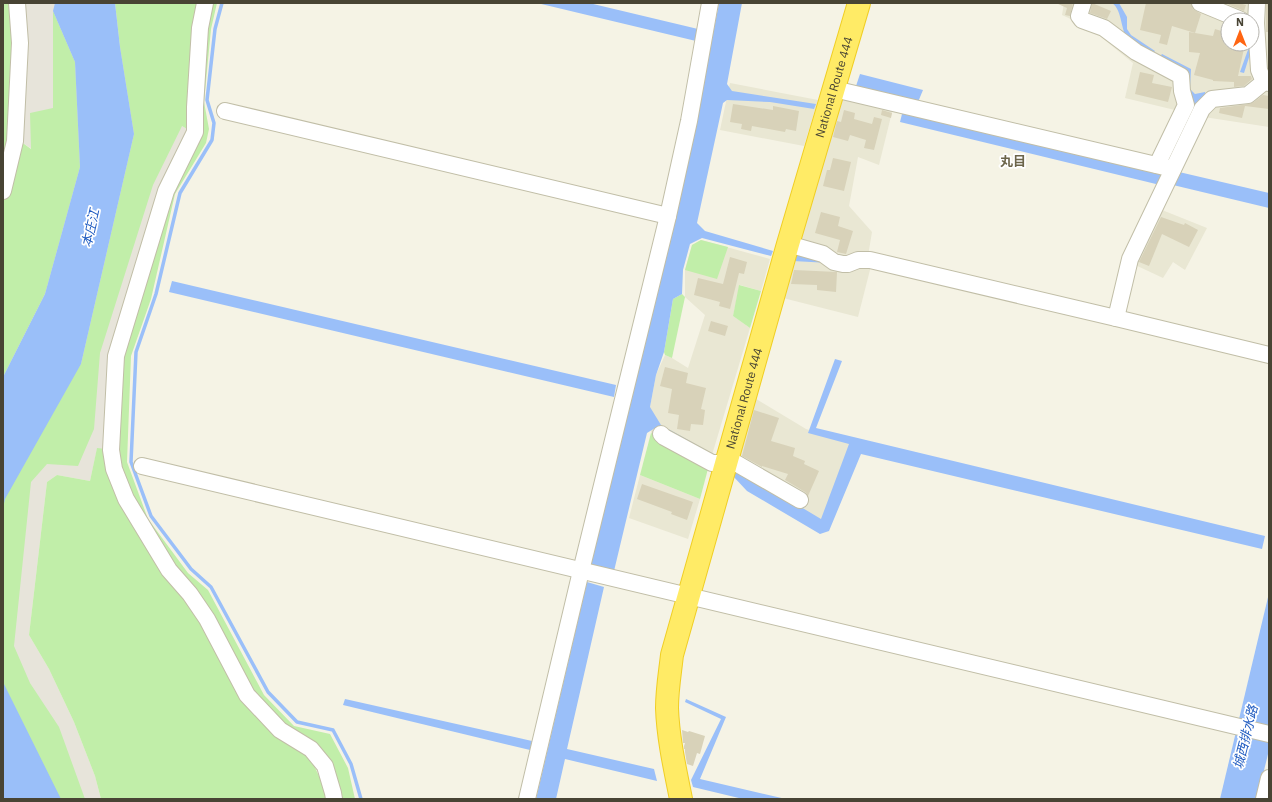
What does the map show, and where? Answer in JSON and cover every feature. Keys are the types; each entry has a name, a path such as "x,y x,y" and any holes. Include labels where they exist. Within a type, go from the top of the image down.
{"highway":[{"name":"National Route 444","path":"680,799 670,738 667,708 668,684 672,656 788,244 859,3"}],"street":[{"path":"3,191 15,141 20,44 17,3"},
{"path":"205,3 200,28 195,107 195,132 166,191 116,356 111,450 113,463 126,499 169,570 190,594 207,619 247,695 280,730 311,749 325,766 334,799"},
{"path":"527,799 594,574 689,121 710,3"},
{"path":"1083,3 1079,16 1082,20 1104,28 1136,52 1181,76 1182,91 1186,104 1157,165"},
{"path":"1200,3 1224,12"},
{"path":"1116,318 1130,259 1202,109 1212,100 1248,95 1267,83 1259,70 1256,52"},
{"path":"834,89 1173,169"},
{"path":"225,111 668,216"},
{"path":"788,244 823,254 834,262 848,264 858,260 870,260 1269,356"},
{"path":"661,434 664,438 712,463 734,462 800,500"},
{"path":"142,466 1269,734"},
{"path":"1264,799 1269,778"}],"shaded area":[{"path":"21,3 115,3 120,47 182,126 192,132 163,191 106,449 97,449 90,481 57,475 47,482 29,635 49,669 74,722 95,776 101,799 3,799 3,377 45,294 32,149 20,141"},
{"path":"1064,3 1260,3 1269,8 1269,127 1204,117 1125,98 1133,63 1090,28 1062,15"},
{"path":"730,83 818,100 804,146 720,130"},
{"path":"842,96 893,108 879,165 858,157 849,206 872,232 868,256 871,266 858,317 783,298"},
{"path":"1157,208 1207,228 1185,270 1173,262 1163,278 1131,263"},
{"path":"701,240 770,259 761,291 740,285 733,316 750,328 709,465 651,433 650,407 656,375 665,355 688,368 705,315 685,297 685,270 692,245"},
{"path":"753,397 806,429 854,444 823,525 733,465"},
{"path":"640,475 700,499 688,539 629,518"}],"green space":[{"path":"3,3 21,3 20,141 31,149 30,113 53,108 53,11 75,62 80,167 45,294 3,377"},
{"path":"115,3 217,3 211,29 204,102 209,129 206,143 175,194 151,299 131,356 127,462 148,519 188,573 208,590 264,695 294,726 330,734 348,768 355,799 340,799 330,765 282,727 250,694 128,497 117,464 120,352 192,132 182,126 153,185 100,353 94,429 78,466 47,464 31,482 14,646 30,683 59,727 85,799 33,799 3,752 3,474 81,364 134,134 120,47"},
{"path":"701,240 728,247 717,279 685,270 692,245"},
{"path":"739,285 761,291 750,328 733,316"},
{"path":"682,294 685,297 672,358 665,355 664,352 673,299"},
{"path":"651,433 709,465 700,499 640,475"},
{"path":"97,448 106,449 106,468 120,499 201,619 241,695 309,755 327,793 328,799 101,799 95,776 74,722 49,669 29,635 47,482 57,475 90,481"}],"water":[{"name":"本庄江","path":"55,3 115,3 120,47 134,134 81,364 5,499 3,508 3,377 45,294 80,167 75,62 53,11"},
{"path":"537,3 589,3 698,29 696,41"},
{"path":"719,3 742,3 727,84 732,91 816,104 814,109 770,102 727,100 723,103 697,223 705,231 773,251 771,256 702,238 690,244 683,270 682,294 673,299 664,352 656,375 650,407 661,425 715,455 712,459 655,428 647,433 614,571 590,565 632,396 632,385 696,122"},
{"path":"1112,3 1119,3 1127,17 1127,29 1131,35 1155,51 1152,55 1130,42 1125,33 1116,6"},
{"path":"1247,52 1251,52 1244,73 1240,72"},
{"path":"1162,54 1191,69 1190,89 1195,94 1205,92 1206,99 1171,162 1167,162 1191,104 1158,59"},
{"path":"860,74 923,90 918,102 856,86"},
{"path":"903,110 1165,174 1160,185 900,122"},
{"path":"1179,172 1269,193 1269,208 1173,185"},
{"path":"795,253 829,263 793,261"},
{"path":"172,281 616,385 614,397 169,292"},
{"path":"835,359 842,361 816,428 1265,536 1262,549 861,454 829,531 820,534 747,491 732,475 734,467 821,519 849,444 808,433"},
{"path":"587,582 604,587 567,749 654,769 657,781 565,759 556,799 536,799"},
{"name":"城西排水路","path":"1269,593 1269,750 1257,799 1220,799"},
{"path":"3,682 60,797 61,799 3,799"},
{"path":"345,699 532,741 530,750 343,705"},
{"path":"686,699 726,717 700,779 786,799 743,799 693,787 691,780 721,719 685,702"}],"building":[{"path":"1056,3 1073,3 1070,16 1065,15 1067,8"},
{"path":"1092,3 1111,11 1107,19 1090,13"},
{"path":"1146,3 1191,3 1193,9 1201,14 1195,33 1172,26 1167,45 1159,43 1161,35 1140,30"},
{"path":"1225,3 1239,3 1246,5 1244,11"},
{"path":"1266,3 1269,3 1269,32 1266,32"},
{"path":"1215,29 1220,31 1220,52 1243,52 1238,76 1251,76 1252,79 1244,86 1234,87 1234,82 1213,81 1194,75 1200,53 1189,52 1189,32 1213,36"},
{"path":"1140,72 1154,75 1152,83 1172,87 1168,102 1135,94"},
{"path":"1263,95 1269,96 1269,109 1245,106 1242,118 1219,113 1220,108 1249,104"},
{"path":"733,104 773,110 773,106 799,111 796,131 786,129 785,132 752,126 751,131 741,129 742,124 730,122"},
{"path":"844,110 855,113 854,119 872,124 874,117 882,119 874,150 864,148 866,140 850,135 848,141 833,137 837,121 841,122"},
{"path":"882,110 892,113 891,118 881,115"},
{"path":"833,158 851,162 844,191 823,186 827,170 830,170"},
{"path":"821,212 840,217 838,226 853,231 846,254 837,252 840,240 815,233"},
{"path":"1161,217 1184,225 1185,223 1198,230 1189,247 1162,234 1149,266 1139,262"},
{"path":"730,257 747,262 744,274 739,273 730,309 719,306 720,302 694,295 698,278 723,284"},
{"path":"794,270 837,272 836,292 817,290 817,285 791,284"},
{"path":"711,321 728,326 725,336 708,331"},
{"path":"665,367 688,373 686,383 706,388 701,409 705,410 703,425 691,424 690,431 677,429 679,415 668,413 672,389 660,386"},
{"path":"754,410 779,418 771,441 795,448 793,456 805,461 804,464 819,471 808,496 805,492 785,480 788,474 762,467 742,456"},
{"path":"642,484 693,502 687,520 671,514 672,512 637,499"},
{"path":"682,730 705,736 700,754 697,753 693,766 687,764"}],"waterway":[{"path":"222,3 215,29 207,100 214,123 212,140 180,193 156,294 136,352 131,462 151,516 191,569 211,587 268,692 297,722 333,730 351,764 361,799"}],"district":[{"name":"丸目","path":"1013,161"}]}
